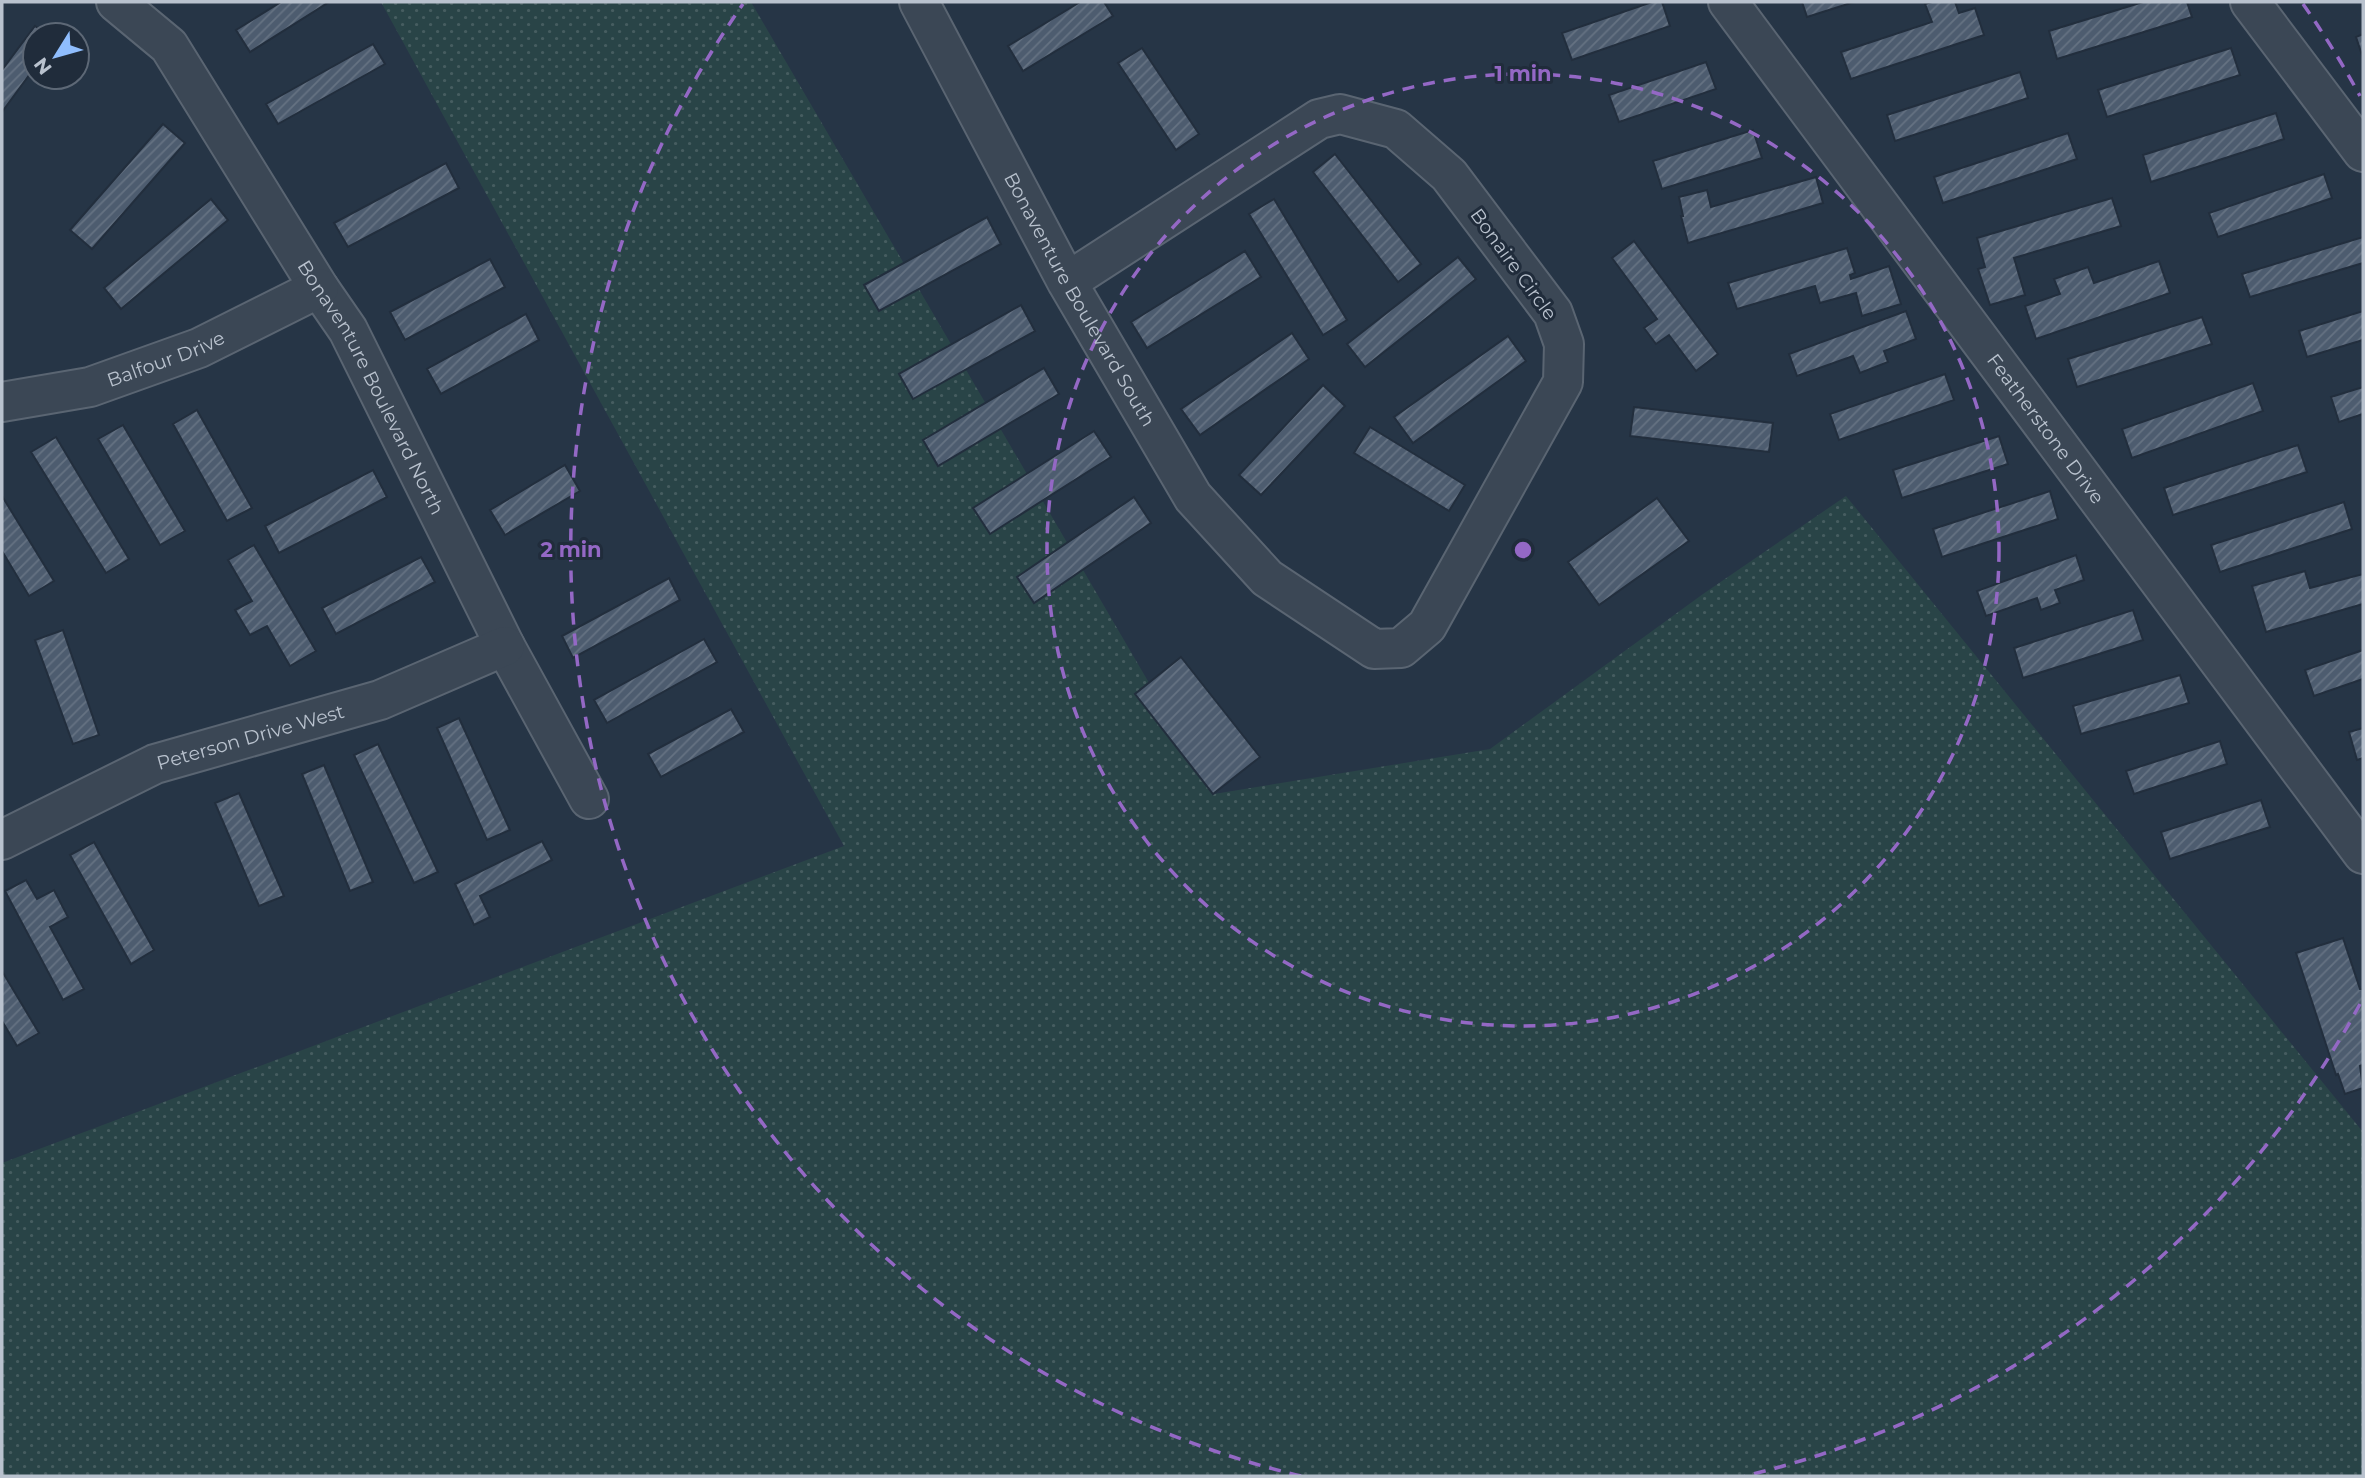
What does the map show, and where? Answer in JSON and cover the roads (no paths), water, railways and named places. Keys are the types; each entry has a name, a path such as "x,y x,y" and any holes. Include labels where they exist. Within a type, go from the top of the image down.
{"street":[{"name":"Bonaventure Boulevard North","path":"116,2 169,46 348,330 505,646 589,799"},
{"name":"Bonaventure Boulevard South","path":"919,2 1067,282 1193,497 1267,578"},
{"name":"Featherstone Drive","path":"1728,2 2363,854"},
{"path":"2250,2 2363,152"},
{"name":"Bonaire Circle","path":"1067,282 1319,119 1340,114 1396,129 1448,174 1553,313 1564,344 1563,382 1427,626 1401,648 1374,649 1267,578"},
{"name":"Balfour Drive","path":"2,402 90,387 199,348 320,288"},
{"name":"Peterson Drive West","path":"2,840 155,764 380,699 505,646"}]}
